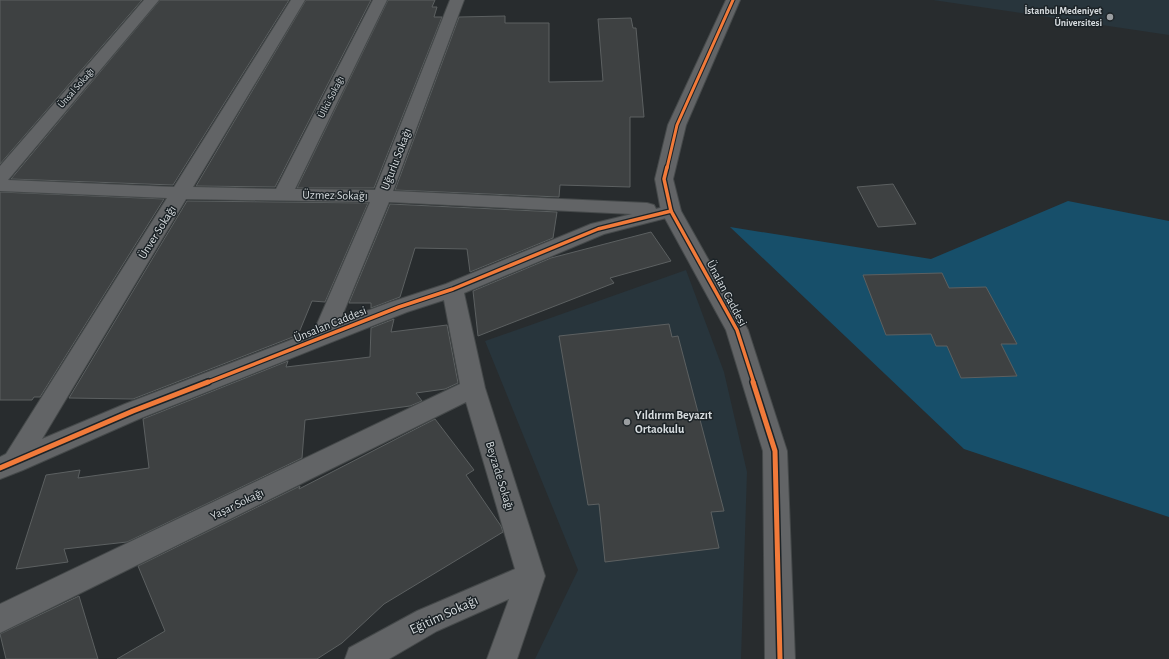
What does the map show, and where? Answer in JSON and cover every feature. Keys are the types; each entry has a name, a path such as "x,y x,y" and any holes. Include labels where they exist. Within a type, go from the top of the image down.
{"street":[{"name":"Ünsal Sokağı","path":"0,177 152,0"},
{"name":"Ünver Sokağı","path":"7,466 181,193 298,0"},
{"name":"Ülkü Sokağı","path":"283,194 380,0"},
{"name":"Uğurlu Sokağı","path":"322,338 382,196 457,0"},
{"name":"Ünalan Caddesi","path":"733,0 677,125 664,180 670,210 737,330 775,451 780,659"},
{"name":"Üzmez Sokağı","path":"0,185 181,193 382,196 670,210"},
{"name":"Ünsalan Caddesi","path":"7,466 133,411 399,307 453,289 598,229 670,210"},
{"name":"Beyzade Sokağı","path":"453,289 473,388 531,576"},
{"name":"Yaşar Sokağı","path":"0,619 473,388"},
{"name":"Eğitim Sokağı","path":"360,659 427,621 531,576"},
{"path":"502,659 531,576"}],"shaded area":[{"name":"İstanbul Medeniyet Üniversitesi","path":"933,0 1169,0 1169,35"},
{"path":"1068,201 1169,221 1169,517 964,449 730,227 931,259"},
{"name":"Yıldırım Beyazıt Ortaokulu","path":"686,270 724,372 747,472 741,659 535,659 578,570 485,341"}],"building":[{"path":"0,0 142,0 0,164"},
{"path":"160,0 289,0 173,185 11,179"},
{"path":"306,0 371,0 275,187 196,186"},
{"path":"388,0 435,0 432,7 437,7 434,17 442,17 374,188 297,188"},
{"path":"505,16 505,23 549,23 549,82 603,81 598,19 631,18 633,28 636,28 644,117 630,117 630,187 560,185 559,197 395,190 459,17"},
{"path":"893,184 916,224 878,227 857,187"},
{"path":"0,192 164,199 40,397 34,397 32,400 0,400"},
{"path":"187,201 368,203 325,302 312,301 298,335 133,399 69,398"},
{"path":"390,204 557,212 553,238 470,272 467,249 415,248 400,297 371,308 371,303 349,303"},
{"path":"651,232 671,261 610,278 614,283 478,336 473,291 551,258"},
{"path":"942,273 949,288 986,287 1017,344 1001,344 1017,376 961,378 947,346 936,346 931,334 886,335 863,275"},
{"path":"394,319 391,332 447,325 458,383 445,389 416,393 422,401 410,406 305,420 302,458 127,542 64,549 68,562 16,569 46,475 80,470 78,478 149,468 143,419 288,361 286,367 370,357 371,328"},
{"path":"669,324 672,337 678,336 724,511 711,512 719,548 605,562 599,504 588,505 559,336"},
{"path":"435,419 474,470 466,475 501,526 503,532 384,604 342,643 317,659 117,659 165,631 138,566 300,486 299,489"},
{"path":"79,596 98,659 6,659 0,634"}],"cycle path":[{"path":"733,0 677,125 664,179 671,211 737,330 775,451 780,659"},
{"path":"0,468 133,411 399,307 453,289 598,229 671,211"}],"place":[{"name":"İstanbul Medeniyet Üniversitesi","path":"1110,17"},
{"name":"Yıldırım Beyazıt Ortaokulu","path":"627,422"}]}
